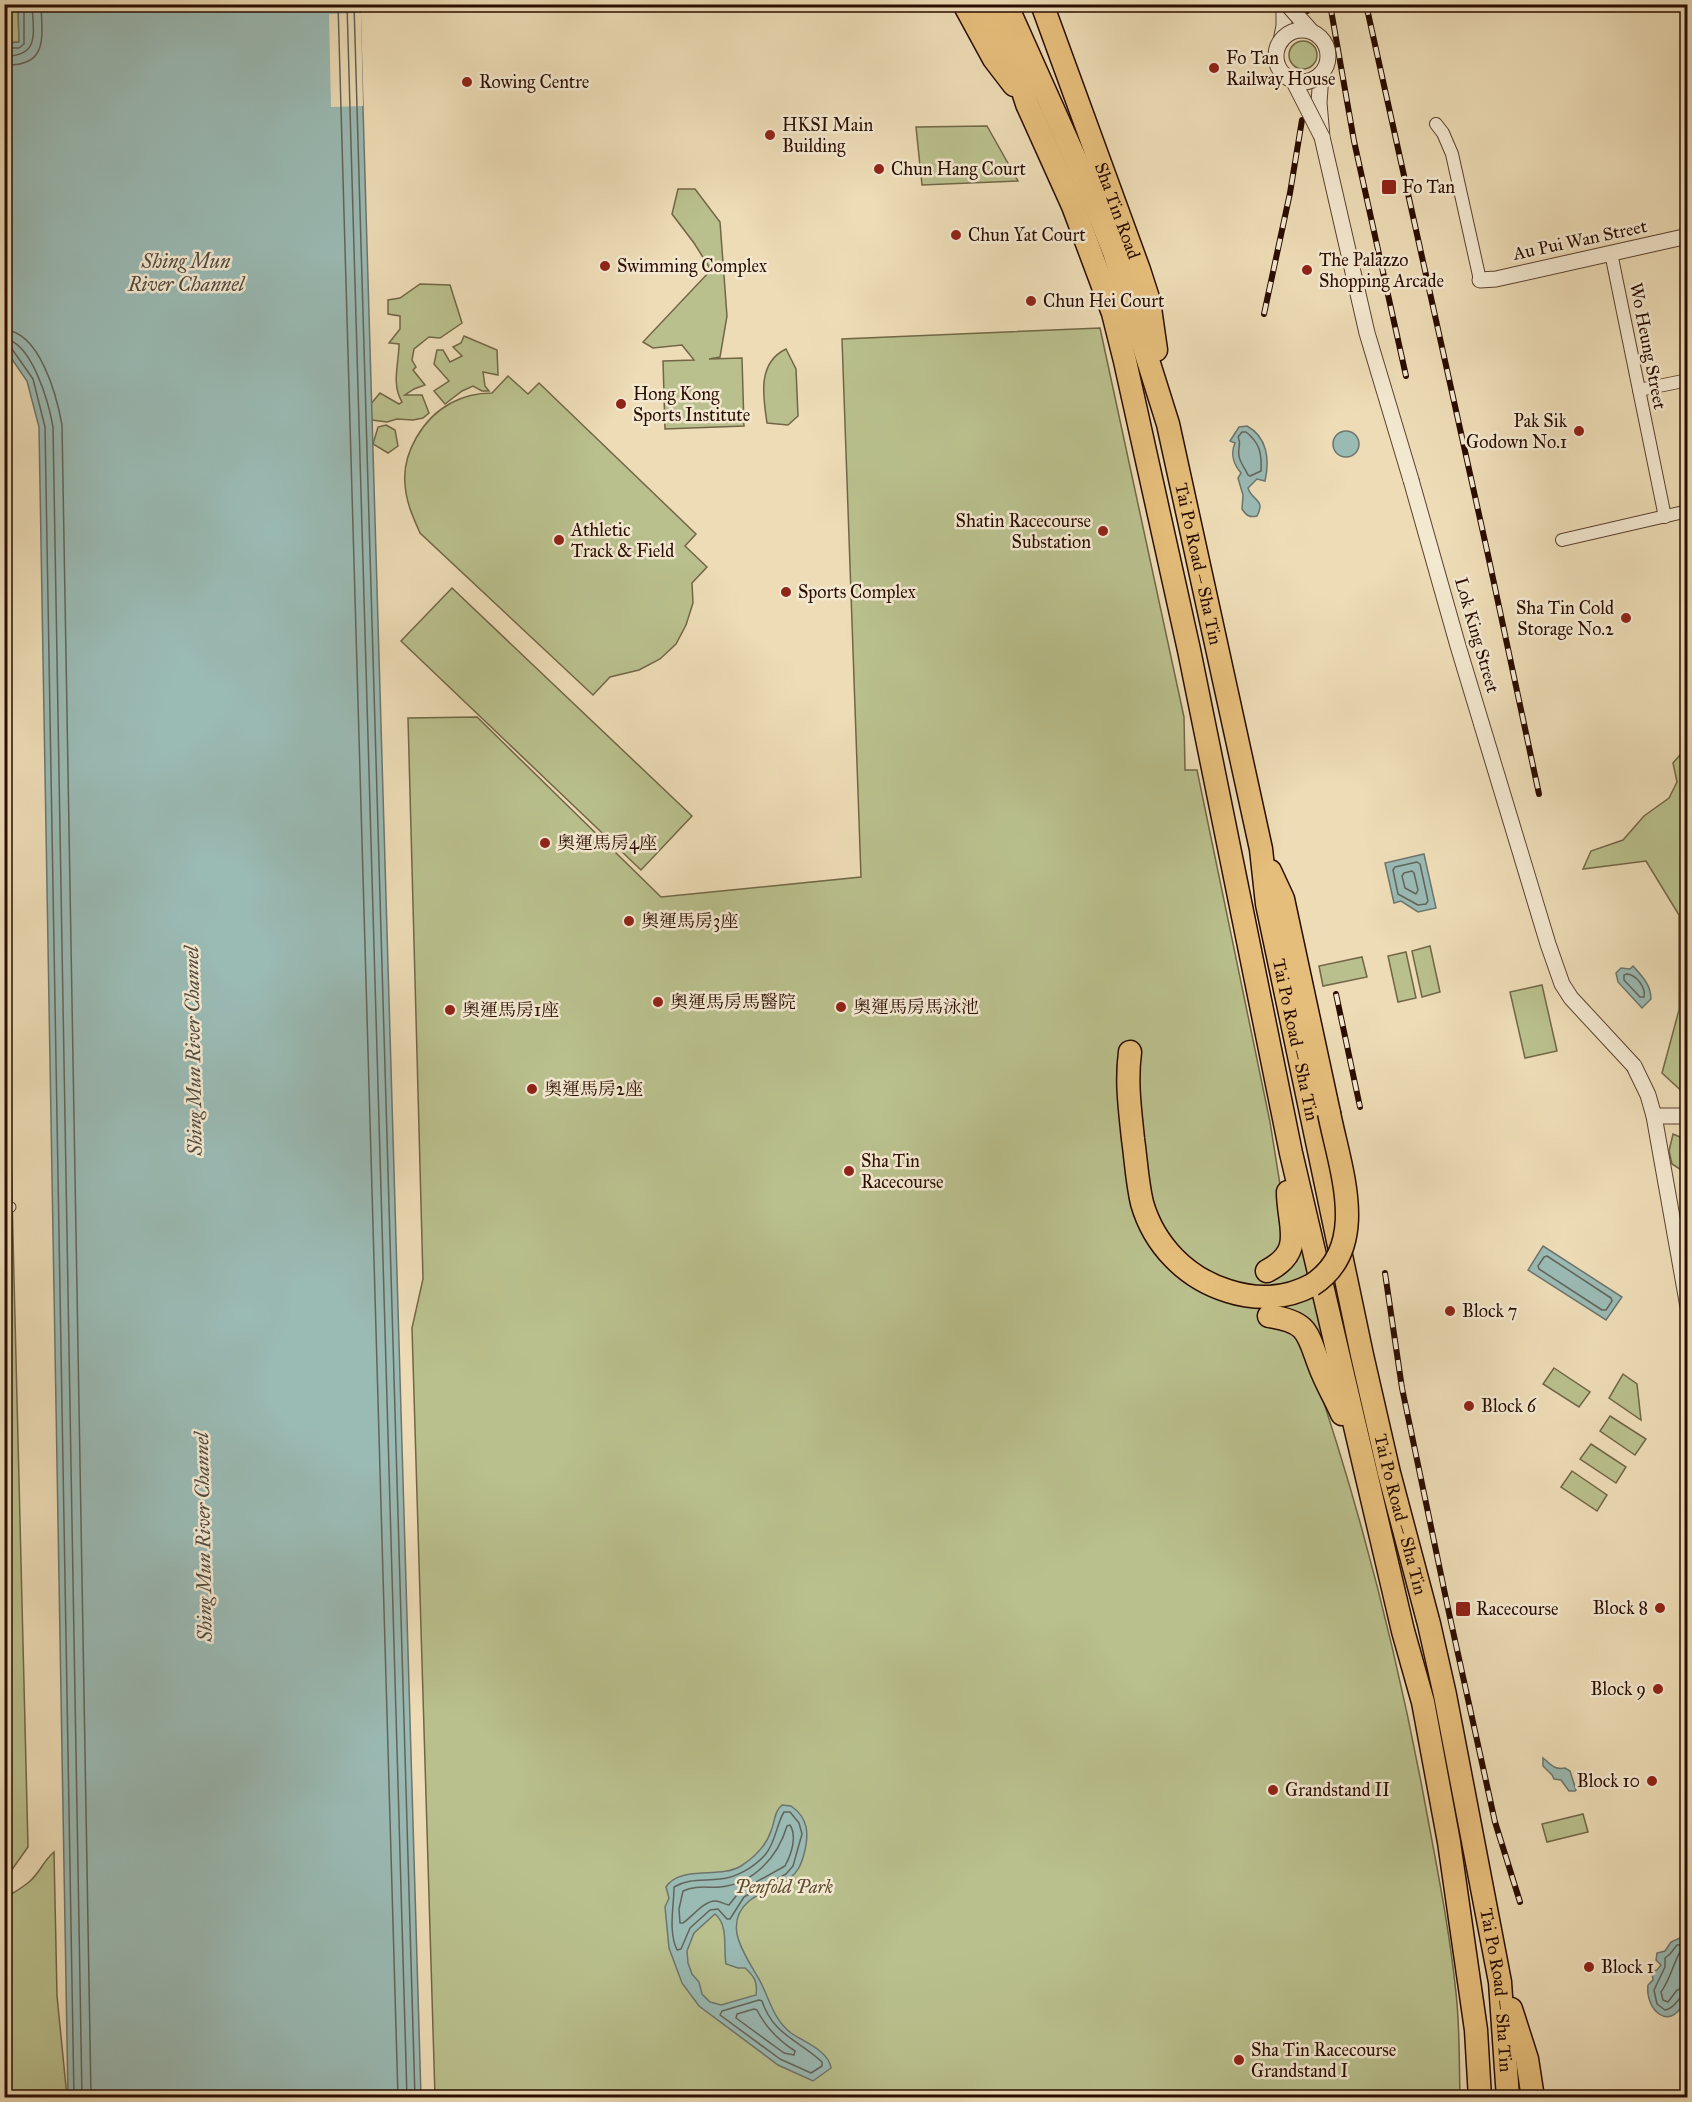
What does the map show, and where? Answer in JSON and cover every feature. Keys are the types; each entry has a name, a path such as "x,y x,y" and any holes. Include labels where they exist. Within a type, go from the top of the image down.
{"highway":[{"path":"964,4 994,59 1027,104"},
{"name":"Tai Po Road – Sha Tin","path":"989,4 1010,51 1027,104 1073,206 1113,312 1123,351 1189,650 1291,1154 1339,1362 1355,1421 1402,1631 1423,1702 1447,1830 1476,2030 1480,2097"},
{"name":"Tai Po Road – Sha Tin","path":"1006,4 1092,194 1114,252 1168,424 1261,849 1267,903 1362,1355 1389,1473 1446,1695 1500,1982 1508,2097"},
{"name":"Sha Tin Road","path":"1042,4 1149,301 1168,424"},
{"path":"1130,1053 1127,1084 1144,1210 1156,1235 1174,1258 1191,1273 1218,1287 1244,1295 1272,1297 1296,1293 1319,1281 1331,1269 1341,1252 1347,1235 1345,1192 1283,899 1261,849"},
{"path":"1267,1271 1276,1267 1289,1255 1293,1242 1288,1195 1291,1154"},
{"path":"1269,1316 1288,1319 1303,1329 1313,1344 1320,1366 1359,1447"},
{"path":"1500,1982 1527,2059 1533,2097"}],"street":[{"path":"1285,4 1311,32 1318,36 1327,49 1326,66 1321,74 1307,81 1293,80 1285,75 1277,64 1277,49 1284,26 1285,4"},
{"path":"1281,41 1294,31 1311,32"},
{"name":"Lok King Street","path":"1321,74 1319,103 1322,137 1367,333 1548,944 1562,984 1571,998 1634,1066 1648,1095 1654,1116 1688,1307"},
{"name":"Lok King Street","path":"1293,80 1322,137"},
{"path":"1436,124 1443,133 1452,154 1480,280"},
{"name":"Au Pui Wan Street","path":"1480,280 1496,279 1688,236"},
{"name":"Wo Heung Street","path":"1611,253 1665,517"},
{"path":"1639,390 1688,380"},
{"path":"1562,540 1688,512"},
{"path":"1654,1116 1688,1116"}],"green space":[{"path":"4,5 18,5 19,42 5,43"},
{"path":"1303,41 1313,45 1317,55 1313,65 1303,69 1293,65 1289,55 1293,45"},
{"path":"987,126 1018,181 922,185 916,127"},
{"path":"678,189 695,189 720,222 727,316 720,357 709,359 742,358 744,426 665,429 663,361 694,360 682,345 653,348 643,342 711,270 672,214"},
{"path":"420,284 450,285 462,323 440,338 429,337 414,349 412,360 416,367 413,370 425,385 405,395 422,395 429,413 423,418 413,420 397,419 387,422 372,420 370,405 380,393 399,404 402,402 396,381 399,344 389,343 400,329 400,316 388,314 388,300 400,298"},
{"name":"Sha Tin Racecourse","path":"1100,328 1184,717 1185,770 1197,770 1270,1122 1286,1222 1297,1221 1328,1361 1312,1367 1347,1477 1378,1588 1416,1757 1453,1971 1458,2019 1460,2097 435,2097 412,1328 423,1279 408,718 477,717 661,897 861,877 842,339"},
{"path":"464,336 497,350 498,375 483,372 485,386 489,391 482,391 473,386 445,404 434,391 449,381 434,364 437,350 443,350 450,362 462,356 453,347 461,343"},
{"path":"786,349 796,369 798,416 788,425 767,423 764,402 766,371 777,355"},
{"name":"Athletic Track & Field","path":"508,376 528,394 539,383 696,534 685,546 707,567 692,583 693,603 686,625 676,644 660,659 639,670 610,677 593,695 420,533 408,503 405,484 407,460 423,427 441,410 461,398 492,393"},
{"path":"386,425 395,430 398,446 388,453 373,444 378,427"},
{"path":"452,588 692,816 641,870 401,641"},
{"path":"1687,747 1687,1096 1662,1073 1679,1010 1679,915 1646,861 1583,869 1591,851 1623,840 1644,816 1669,798 1677,782 1673,763"},
{"path":"4,871 28,1847 5,1876"},
{"path":"1430,946 1440,992 1422,997 1412,951"},
{"path":"1406,952 1416,998 1398,1002 1388,956"},
{"path":"1362,957 1367,977 1323,986 1319,966"},
{"path":"1542,985 1557,1051 1525,1058 1510,992"},
{"path":"1673,1134 1687,1140 1687,1195 1683,1171 1672,1164 1669,1151"},
{"path":"1554,1368 1590,1392 1579,1407 1543,1384"},
{"path":"1623,1374 1637,1384 1641,1420 1609,1398"},
{"path":"1610,1416 1646,1439 1635,1455 1600,1431"},
{"path":"1591,1444 1626,1467 1616,1483 1580,1459"},
{"path":"1572,1471 1607,1495 1597,1511 1561,1487"},
{"path":"1583,1814 1588,1832 1547,1842 1542,1824"},
{"path":"54,1852 57,1996 67,2097 5,2097 5,1898 33,1878"}],"water":[{"name":"Shing Mun River Channel","path":"18,5 360,5 421,2097 68,2097 39,427 27,381 5,349 4,43 19,42"},
{"path":"1247,426 1263,442 1267,457 1265,481 1257,479 1248,488 1260,506 1257,516 1254,517 1248,516 1242,509 1243,495 1238,478 1241,473 1234,459 1235,443 1230,441 1239,427"},
{"path":"1346,431 1355,435 1359,444 1355,453 1346,457 1337,453 1333,444 1337,435"},
{"path":"1424,854 1436,908 1418,912 1401,901 1394,903 1385,863"},
{"path":"1633,966 1645,981 1651,994 1651,999 1642,1008 1618,982 1616,973 1621,968 1630,969"},
{"path":"1543,1246 1622,1297 1606,1320 1528,1270"},
{"path":"1543,1758 1555,1767 1570,1771 1575,1791 1569,1791 1561,1780 1554,1779 1543,1766"},
{"path":"782,1805 791,1806 804,1821 807,1840 802,1862 789,1879 749,1901 737,1921 737,1931 744,1953 780,2022 791,2033 815,2047 829,2062 831,2068 813,2081 778,2065 699,2006 682,1983 669,1948 665,1907 669,1898 666,1887 672,1880 681,1876 732,1870 746,1863 766,1842","holes":["715,1914 724,1931 726,1964 745,1968 755,1980 756,1986 756,1995 721,2005 710,2002 702,1994 699,1982 692,1974 688,1963 687,1951 694,1933"]},
{"path":"1682,1937 1688,1938 1685,2000 1677,2012 1671,2016 1665,2016 1659,2014 1650,2002 1648,1985 1653,1980 1652,1972 1661,1965 1656,1960 1657,1953 1665,1951 1671,1942"}],"pier":[{"path":"361,13 363,106 331,107 329,14"}],"railway":[{"path":"1307,4 1307,11"},
{"path":"1330,4 1354,141 1406,376"},
{"path":"1366,4 1539,794"},
{"path":"1264,314 1290,193 1302,120"},
{"path":"1336,994 1360,1107"},
{"path":"1385,1273 1402,1388 1449,1613 1495,1822 1520,1902"}],"place":[{"name":"Fo Tan Railway House","path":"1214,68"},
{"name":"Rowing Centre","path":"467,82"},
{"name":"HKSI Main Building","path":"770,135"},
{"name":"Chun Hang Court","path":"879,169"},
{"name":"Fo Tan","path":"1389,187"},
{"name":"Chun Yat Court","path":"956,235"},
{"name":"Swimming Complex","path":"605,266"},
{"name":"The Palazzo Shopping Arcade","path":"1307,270"},
{"name":"Chun Hei Court","path":"1031,301"},
{"name":"Hong Kong Sports Institute","path":"621,404"},
{"name":"Pak Sik Godown No.1","path":"1579,431"},
{"name":"Shatin Racecourse Substation","path":"1103,531"},
{"name":"Athletic Track & Field","path":"559,540"},
{"name":"Sports Complex","path":"786,592"},
{"name":"Sha Tin Cold Storage No.2","path":"1626,618"},
{"name":"奧運馬房4座","path":"545,843"},
{"name":"奧運馬房3座","path":"629,921"},
{"name":"奧運馬房馬醫院","path":"658,1002"},
{"name":"奧運馬房馬泳池","path":"841,1007"},
{"name":"奧運馬房1座","path":"450,1010"},
{"name":"奧運馬房2座","path":"532,1089"},
{"name":"Sha Tin Racecourse","path":"849,1171"},
{"name":"Block 7","path":"1450,1311"},
{"name":"Block 6","path":"1469,1406"},
{"name":"Block 8","path":"1660,1608"},
{"name":"Racecourse","path":"1463,1609"},
{"name":"Block 9","path":"1658,1689"},
{"name":"Block 10","path":"1652,1781"},
{"name":"Grandstand II","path":"1273,1790"},
{"name":"Block 1","path":"1589,1967"},
{"name":"Sha Tin Racecourse Grandstand I","path":"1239,2060"}],"park label":[{"name":"Penfold Park","path":"784,1887"}]}
